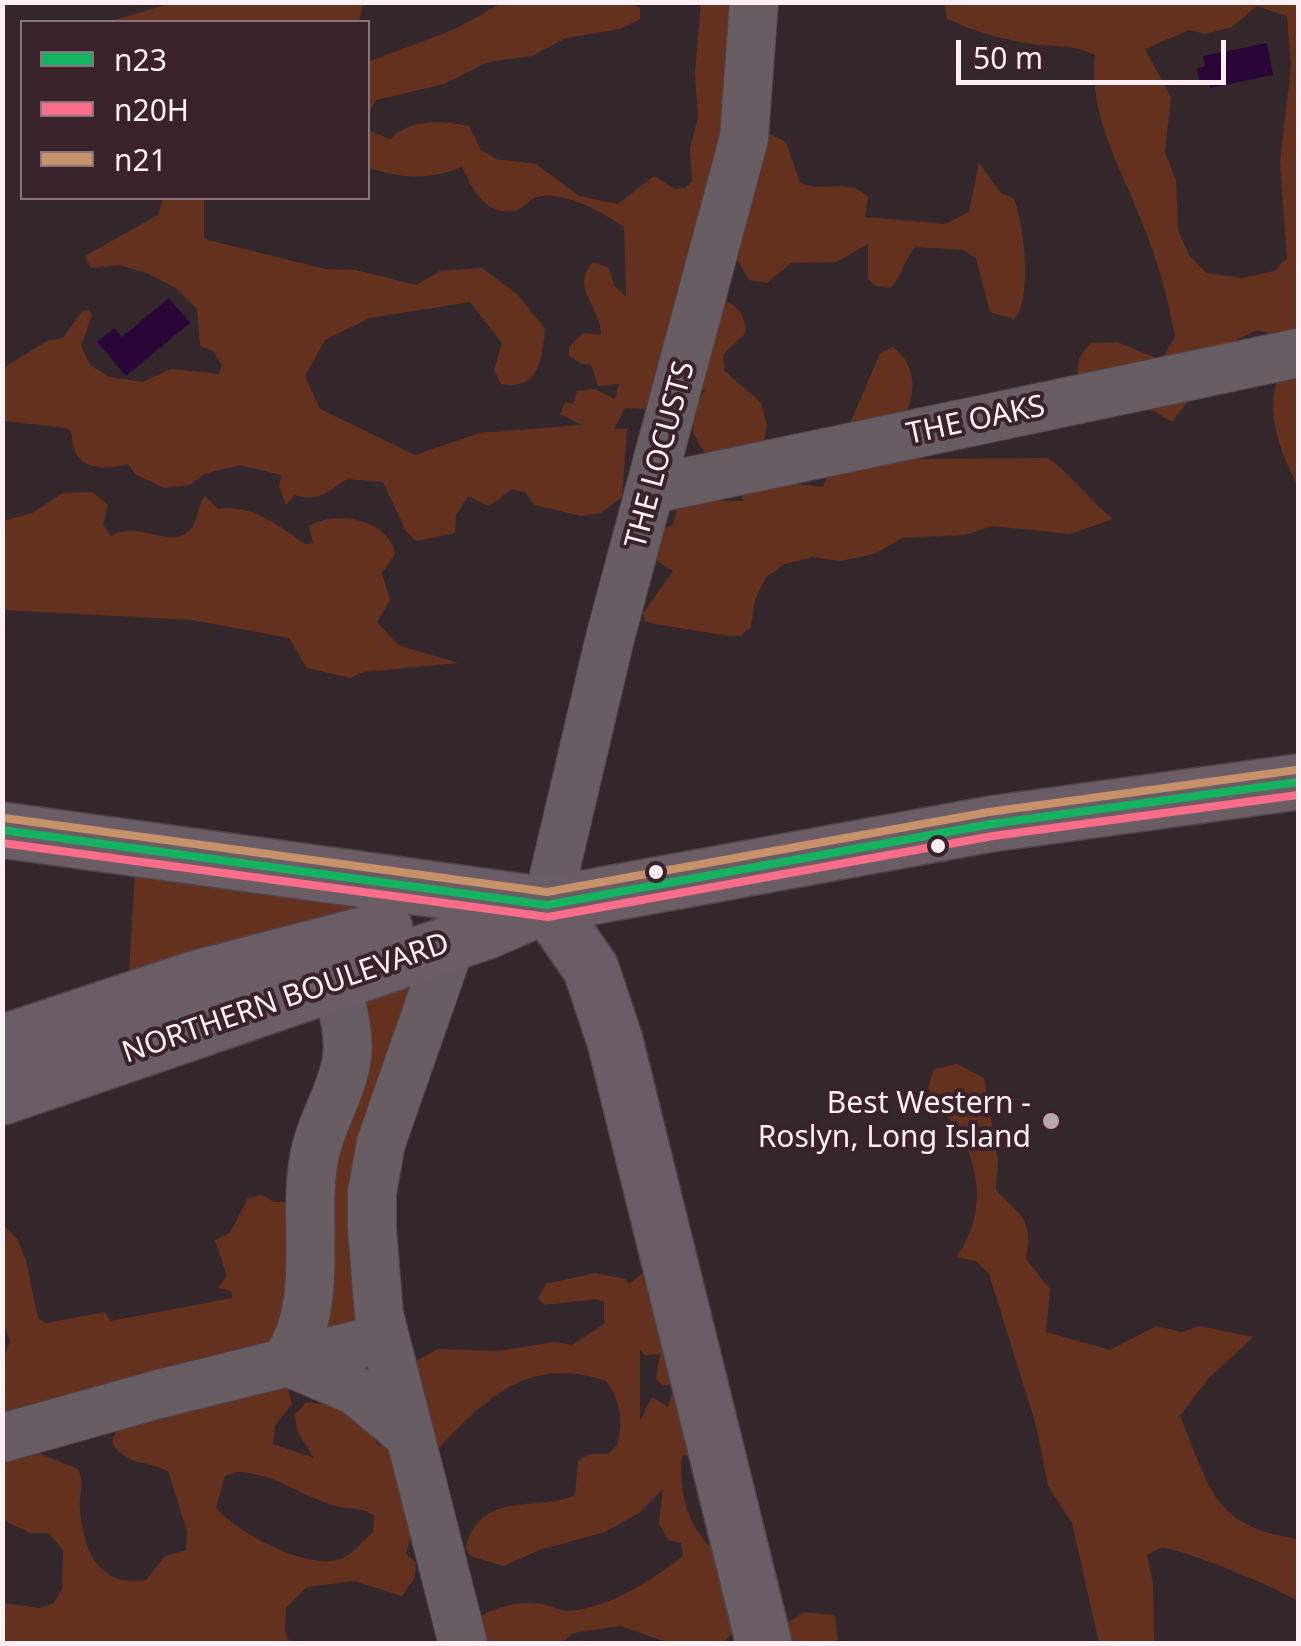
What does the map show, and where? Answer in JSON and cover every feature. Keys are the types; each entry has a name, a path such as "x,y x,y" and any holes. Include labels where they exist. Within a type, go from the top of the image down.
{"main road":[{"path":"2,830 546,905 991,824 1298,782"},
{"path":"546,905 591,969 616,1041 764,1644"},
{"name":"NORTHERN BOULEVARD","path":"2,1097 334,980 451,944 546,905"},
{"name":"NORTHERN BOULEVARD","path":"2,1043 197,978 381,929 479,911 546,905"}],"street":[{"name":"THE LOCUSTS","path":"546,905 610,638 744,138 754,2"},
{"name":"THE OAKS","path":"653,489 1298,352"},
{"path":"451,944 374,1172 374,1260 385,1338 463,1644"},
{"path":"286,1361 304,1324 314,1155 347,1058 334,980"},
{"path":"309,1258 333,1309 385,1338"},
{"path":"2,1438 385,1338"},
{"path":"286,1361 356,1391 410,1436"}],"shaded area":[{"path":"171,2 363,3 359,20 115,20"},
{"path":"627,2 640,8 640,19 620,29 566,38 532,56 488,62 444,84 376,100 370,110 370,61 455,29 502,3"},
{"path":"701,3 736,3 765,132 786,142 800,183 860,191 868,197 865,217 946,224 969,212 979,163 1001,193 1014,199 1021,225 1025,280 1020,310 1014,319 990,312 976,258 963,250 916,247 890,288 876,286 868,279 868,244 837,262 791,263 767,283 749,280 734,254 714,297 737,309 746,333 723,355 724,370 761,403 767,426 764,442 779,482 823,487 880,353 893,347 910,371 911,399 903,418 919,459 1047,458 1113,519 1070,534 992,526 965,535 902,538 874,554 841,561 812,557 785,564 766,577 755,600 751,626 741,636 729,636 655,624 645,621 643,613 673,571 654,559 657,533 673,524 680,499 743,501 734,477 706,455 693,433 692,413 705,390 686,390 647,409 625,408 614,429 627,429 622,497 601,513 581,516 535,505 525,492 512,489 489,506 468,496 456,515 455,533 416,541 406,531 383,482 347,479 317,497 295,495 286,505 279,487 281,475 240,465 204,474 190,485 164,488 135,474 128,464 106,467 84,462 75,451 68,428 3,421 3,368 47,341 63,338 82,311 89,310 92,315 81,346 90,365 109,377 142,382 171,369 219,374 222,365 213,351 200,346 197,309 176,288 147,273 119,265 91,268 85,256 158,215 162,200 204,200 204,239 325,269 356,270 416,285 440,271 482,268 518,295 545,329 536,370 531,378 513,385 501,384 494,370 502,343 470,302 370,318 325,340 305,376 320,409 415,455 479,433 582,425 560,414 565,402 573,404 577,391 595,389 615,399 619,384 598,386 591,364 581,364 569,355 569,347 583,333 601,335 584,280 593,262 609,268 614,285 626,297 624,227 595,210 559,197 537,197 517,210 496,210 482,200 462,167 415,177 370,168 370,131 390,139 417,124 469,126 481,150 497,159 536,164 579,196 618,204 654,176 675,189 692,182 690,148 698,118 695,72"},
{"path":"945,3 1298,3 1298,342 1258,330 1237,339 1172,422 1154,411 1125,408 1077,376 1079,358 1090,343 1117,342 1161,360 1175,337 1153,252 1102,121 1094,78 1095,55 1072,47 999,37 947,19","holes":["1257,6 1287,16 1291,66 1280,162 1287,258 1274,271 1243,278 1206,273 1189,255 1178,230 1176,181 1165,152 1171,97 1145,49 1189,30 1206,34 1232,27"]},
{"path":"1267,43 1273,75 1210,88 1208,81 1200,82 1197,68 1205,66 1203,56"},
{"path":"169,298 190,323 126,376 97,342 114,328 122,337"},
{"path":"1298,349 1298,485 1277,433 1274,396 1285,363"},
{"path":"92,492 108,505 103,525 111,536 132,531 181,536 192,527 205,496 218,509 253,513 305,544 313,543 309,526 320,521 346,519 372,526 391,542 395,554 382,573 390,600 377,622 398,645 458,663 363,672 350,678 307,668 289,638 192,620 3,610 3,521 32,513 63,493"},
{"path":"136,853 376,887 370,922 128,992"},
{"path":"451,943 396,1088 373,1176 371,1250 394,1373 438,1349 499,1351 554,1342 572,1345 604,1324 604,1302 596,1299 544,1305 538,1298 546,1284 595,1273 625,1279 629,1284 647,1270 663,1270 673,1284 679,1305 680,1344 673,1348 679,1356 680,1370 676,1385 661,1385 656,1378 660,1354 645,1355 640,1350 640,1421 652,1397 668,1407 672,1393 692,1416 716,1466 725,1513 713,1512 697,1498 696,1466 690,1455 682,1456 684,1496 693,1524 735,1571 751,1606 751,1623 741,1624 723,1643 669,1643 621,1626 573,1633 562,1643 444,1643 473,1620 509,1605 534,1603 569,1610 613,1600 683,1556 681,1543 668,1540 659,1523 663,1489 639,1513 605,1532 539,1550 504,1566 470,1556 466,1548 473,1529 484,1517 514,1505 575,1495 578,1461 590,1454 608,1454 617,1445 619,1412 606,1381 576,1374 549,1374 525,1380 483,1405 424,1464 419,1476 434,1487 437,1507 432,1516 416,1516 406,1554 416,1563 415,1577 402,1596 354,1581 307,1587 286,1608 285,1631 290,1643 3,1643 3,1603 40,1608 54,1603 62,1589 63,1551 49,1533 30,1533 3,1520 2,1360 10,1341 3,1322 3,1224 17,1239 26,1260 38,1318 46,1323 105,1312 111,1321 232,1298 231,1291 218,1288 227,1276 215,1240 230,1233 248,1198 262,1195 274,1202 297,1202 308,1212 317,1141 347,1058 347,1033 335,980","holes":["286,1360 338,1381 373,1405 392,1448 379,1445 350,1408 307,1402 295,1414 297,1431 314,1458 273,1444 275,1426 292,1404 286,1380 277,1378 236,1390 211,1385 192,1400 155,1400 133,1412 112,1442 130,1459 168,1471 187,1531 186,1550 165,1556 146,1580 130,1581 105,1572 96,1563 85,1539 78,1469 26,1448 24,1436 32,1420 40,1417 43,1426","238,1472 274,1480 335,1506 370,1513 374,1516 373,1532 347,1556 329,1561 312,1560 275,1548 240,1528 216,1508 225,1476"]},
{"path":"957,1064 984,1078 998,1161 996,1190 1023,1219 1028,1234 1026,1259 1050,1289 1046,1332 1110,1350 1157,1326 1182,1332 1199,1326 1253,1337 1208,1379 1180,1416 1208,1484 1231,1514 1247,1525 1298,1539 1298,1601 1208,1561 1160,1548 1147,1555 1153,1583 1154,1643 1099,1643 1072,1523 1048,1486 1036,1425 989,1274 976,1261 956,1257 975,1215 974,1169 963,1140 928,1088 934,1069"},
{"path":"805,1612 835,1615 838,1643 779,1644 788,1622"}],"transit line":[{"name":"n21","path":"4,818 547,892 989,812 1296,770"},
{"name":"n23","path":"2,830 547,905 991,824 1298,782"},
{"name":"n20H","path":"2,843 548,917 993,836 1298,795"}],"place":[{"name":"Best Western - Roslyn, Long Island","path":"1051,1121"}]}
